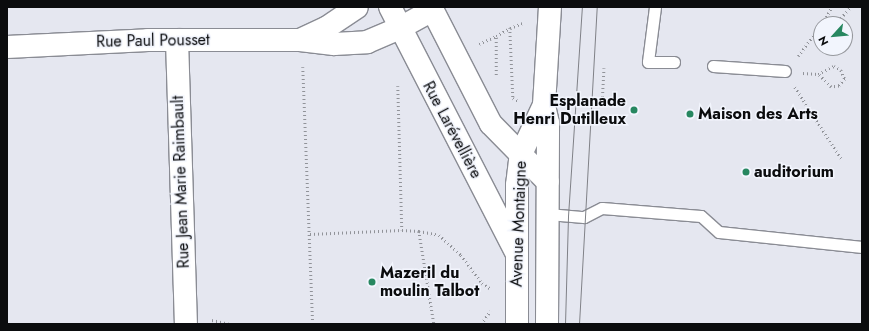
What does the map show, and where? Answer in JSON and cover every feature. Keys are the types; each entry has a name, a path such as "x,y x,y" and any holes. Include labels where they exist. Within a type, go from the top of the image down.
{"street":[{"name":"Rue Paul Pousset","path":"301,50 326,28 357,7"},
{"name":"Rue Larévellière","path":"390,7 516,252"},
{"name":"Avenue Montaigne","path":"517,324 516,252 521,154 534,104 550,7"},
{"name":"Rue Paul Pousset","path":"7,47 177,40 301,50 334,44 367,42 400,28 431,8"},
{"path":"431,8 480,107 491,124 548,182"},
{"name":"Rue Jean Marie Raimbault","path":"177,40 195,322"},
{"name":"Avenue Montaigne","path":"534,104 548,123 547,324"}],"lane":[{"path":"655,7 648,62 674,62"},
{"path":"713,66 785,71"},
{"path":"548,214 584,217 602,208 702,216 719,232 862,247"}],"path":[{"path":"826,16 832,7"},
{"path":"843,16 851,7"},
{"path":"472,47 510,28 524,23"},
{"path":"510,28 513,98 534,104"},
{"path":"496,36 496,81"},
{"path":"813,38 785,71 841,158"},
{"path":"301,50 313,324"},
{"path":"834,66 841,70 845,79 839,86 831,87 818,74 834,66"},
{"path":"602,101 604,68"},
{"path":"398,86 402,230"},
{"path":"310,234 402,230 419,231 439,235 461,255 482,283 495,291"},
{"path":"419,231 434,324"},
{"path":"195,322 230,324"}],"tram line":[{"path":"565,324 568,216 582,7"},
{"path":"579,324 597,7"}],"place":[{"name":"Esplanade Henri Dutilleux","path":"634,110"},
{"name":"Maison des Arts","path":"690,114"},
{"name":"auditorium","path":"746,172"},
{"name":"Mazeril du moulin Talbot","path":"372,282"}]}
